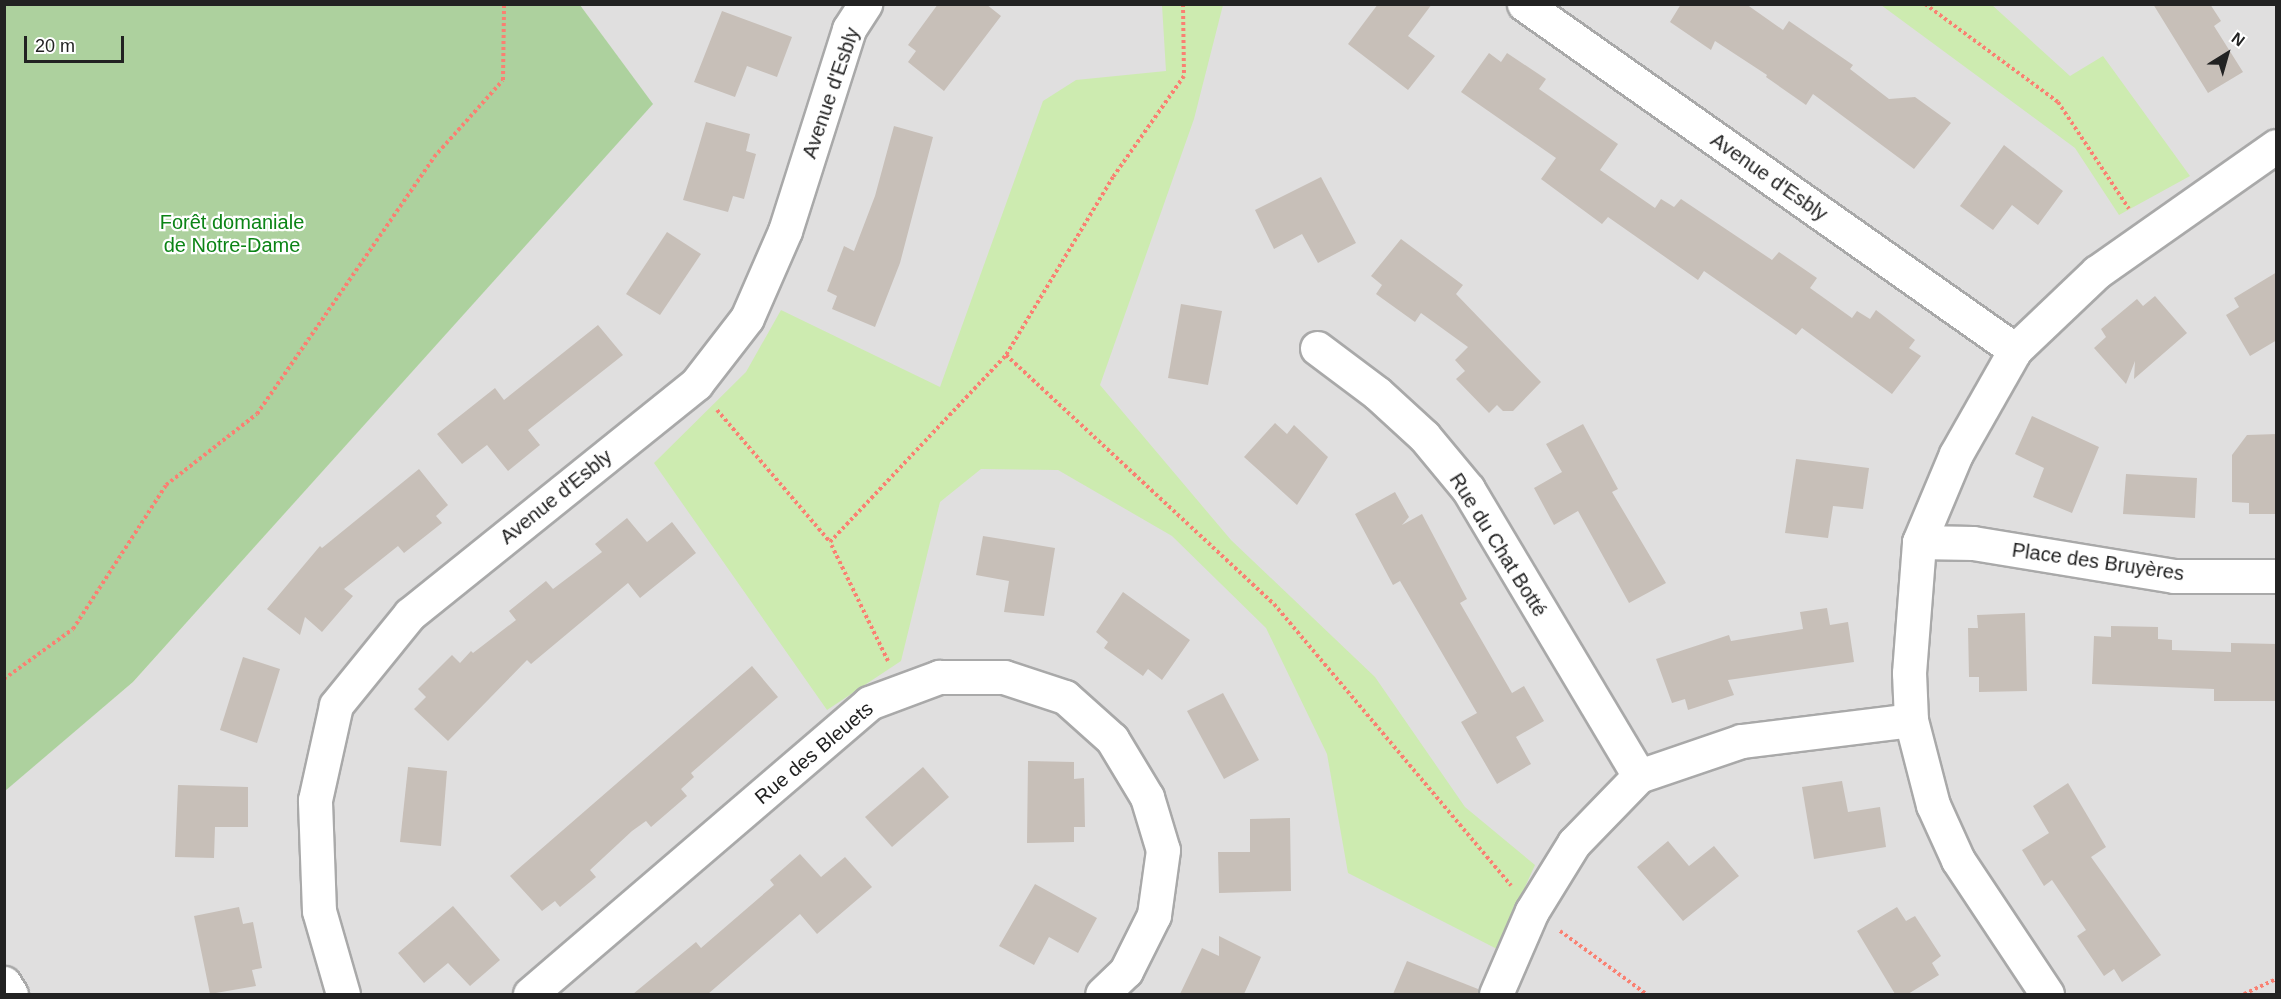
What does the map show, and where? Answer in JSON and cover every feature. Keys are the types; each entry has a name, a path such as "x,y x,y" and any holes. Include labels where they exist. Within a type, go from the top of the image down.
{"street":[{"name":"Avenue d'Esbly","path":"343,994 319,911 315,800 336,705 410,614 696,384 747,318 785,231 849,29 865,4"},
{"name":"Avenue d'Esbly","path":"1524,4 2015,350"},
{"path":"2047,994 1958,860 1933,805 1911,720 1909,673 1919,542 1956,454 2015,350 2097,272 2277,146"},
{"name":"Rue du Chat Botté","path":"1317,348 1377,393 1424,436 1468,489 1639,776"},
{"name":"Place des Bruyères","path":"1919,542 1973,543 2174,576 2277,576"},
{"name":"Rue des Bleuets","path":"530,994 869,703 939,677 1004,677 1065,697 1112,739 1147,797 1163,850 1154,915 1126,971 1102,994"},
{"path":"1496,994 1532,911 1574,843 1639,776 1741,741 1911,720"},
{"path":"4,983 11,994"}],"path":[{"path":"4,679 73,629 166,485 257,414 434,157 503,80 504,4"},
{"path":"830,542 1006,356 1113,177 1184,76 1183,4"},
{"path":"1925,4 2058,102 2147,237"},
{"path":"1006,356 1274,604 1532,911 1646,994"},
{"path":"696,384 830,542 903,691"},
{"path":"2244,994 2277,979"}],"shaded area":[{"path":"580,5 2276,5 2276,994 5,994 4,791 133,682 652,104"}],"green space":[{"name":"Forêt domaniale de Notre-Dame","path":"5,4 580,5 653,104 133,682 5,791"},
{"path":"1162,5 1223,5 1194,119 1100,385 1231,540 1375,677 1465,807 1535,865 1497,949 1348,873 1327,754 1266,628 1172,536 1058,470 981,469 940,502 901,661 827,710 654,463 746,372 781,310 940,387 1043,101 1076,80 1166,71"},
{"path":"1881,5 1992,5 2070,76 2103,56 2190,176 2119,215 2075,148"}],"building":[{"path":"938,4 986,4 1001,16 944,91 908,62 916,51 908,45"},
{"path":"1378,4 1432,4 1408,36 1435,56 1408,90 1348,44"},
{"path":"1681,4 1746,4 1783,30 1789,21 1853,65 1850,69 1889,99 1915,97 1951,123 1914,169 1813,94 1806,105 1766,77 1767,75 1715,41 1711,50 1670,22"},
{"path":"2153,4 2210,4 2221,21 2214,26 2243,72 2208,93"},
{"path":"722,11 792,37 777,77 747,66 735,97 694,82"},
{"path":"1489,53 1501,62 1507,53 1546,79 1539,89 1618,144 1600,170 1655,208 1661,199 1674,207 1681,199 1772,260 1779,252 1817,278 1810,288 1852,318 1857,311 1870,319 1876,310 1915,340 1909,348 1921,356 1892,394 1802,328 1796,335 1704,271 1698,280 1608,217 1602,224 1541,179 1556,158 1461,92"},
{"path":"706,122 750,134 746,151 756,154 744,199 733,196 728,212 683,200"},
{"path":"894,126 933,137 900,263 875,327 832,309 837,296 827,291 844,246 854,251 875,196"},
{"path":"2004,145 2063,191 2038,225 2012,205 1993,230 1960,206"},
{"path":"1321,177 1356,243 1318,263 1302,234 1274,249 1255,210"},
{"path":"667,232 701,254 660,315 626,294"},
{"path":"1401,239 1463,285 1456,294 1541,382 1513,411 1503,411 1497,405 1489,413 1456,379 1465,371 1455,360 1468,347 1421,313 1415,322 1376,294 1382,285 1371,276"},
{"path":"2277,272 2277,340 2250,356 2226,315 2239,307 2234,298"},
{"path":"2155,296 2187,333 2134,379 2135,361 2126,384 2094,348 2106,337 2101,329 2137,299 2143,306"},
{"path":"1181,304 1222,311 1208,385 1168,378"},
{"path":"598,325 623,355 528,430 540,445 508,471 487,445 462,464 437,434 495,388 504,400"},
{"path":"2032,416 2099,447 2072,513 2033,497 2044,468 2015,454"},
{"path":"1275,423 1287,434 1294,425 1328,457 1297,505 1244,457"},
{"path":"1583,424 1618,489 1612,492 1666,583 1629,603 1578,511 1554,525 1534,488 1562,472 1546,444"},
{"path":"2277,434 2277,514 2249,514 2249,503 2232,502 2232,455 2247,435"},
{"path":"1796,459 1869,468 1863,509 1833,506 1828,538 1785,533"},
{"path":"419,469 448,505 436,516 442,523 404,553 398,546 344,589 353,596 322,632 305,617 300,635 267,609 320,546 322,548"},
{"path":"2126,474 2197,478 2195,518 2123,514"},
{"path":"1395,492 1409,517 1402,525 1422,514 1467,599 1460,603 1512,693 1524,686 1544,721 1516,737 1531,764 1497,784 1461,722 1477,713 1400,581 1393,585 1355,514"},
{"path":"627,518 647,542 672,522 696,553 640,598 628,583 531,664 527,660 448,741 414,709 426,697 418,689 452,655 460,663 471,651 473,653 516,620 509,611 546,581 553,589 602,552 595,544"},
{"path":"983,536 1055,548 1044,616 1004,612 1009,581 976,575"},
{"path":"1123,592 1190,640 1162,680 1148,669 1143,676 1104,648 1108,642 1096,632"},
{"path":"1827,608 1830,625 1848,622 1854,662 1728,680 1734,695 1688,710 1685,699 1672,703 1656,659 1729,635 1731,641 1803,629 1800,612"},
{"path":"2025,613 2027,691 1979,692 1979,677 1969,677 1968,628 1978,628 1977,615"},
{"path":"2111,626 2158,627 2158,639 2172,640 2172,650 2231,652 2231,643 2277,644 2277,701 2214,701 2214,689 2092,684 2094,636 2111,637"},
{"path":"243,657 280,669 257,743 220,730"},
{"path":"752,666 778,697 691,773 694,777 681,789 687,796 651,827 646,821 632,831 590,870 596,877 560,907 555,901 542,911 510,876"},
{"path":"1223,693 1259,760 1224,779 1187,711"},
{"path":"1028,761 1074,762 1074,779 1084,778 1085,827 1074,827 1074,842 1027,843"},
{"path":"408,767 447,771 441,846 400,842"},
{"path":"923,767 949,797 892,847 865,817"},
{"path":"1842,781 1848,812 1880,807 1886,847 1814,859 1802,787"},
{"path":"2068,783 2106,847 2091,857 2161,955 2122,982 2114,969 2104,976 2077,936 2086,930 2052,880 2044,886 2022,850 2049,833 2033,806"},
{"path":"178,785 248,787 248,827 215,827 214,858 175,857"},
{"path":"1290,818 1291,891 1219,893 1218,852 1250,852 1250,819"},
{"path":"1668,841 1689,866 1714,846 1739,876 1683,921 1637,867"},
{"path":"800,854 821,877 845,857 872,887 817,934 800,914 708,994 633,994 696,942 701,948 774,885 770,880"},
{"path":"1035,884 1097,918 1078,953 1049,937 1034,965 999,946"},
{"path":"453,906 500,960 470,986 448,963 424,983 398,953"},
{"path":"239,907 243,924 253,922 262,968 252,970 256,986 210,994 194,916"},
{"path":"1897,907 1906,921 1915,916 1941,956 1932,963 1939,975 1908,994 1895,994 1857,931"},
{"path":"1219,936 1261,957 1244,994 1180,994 1202,948 1219,956"},
{"path":"1407,961 1478,989 1478,994 1393,994"}]}
